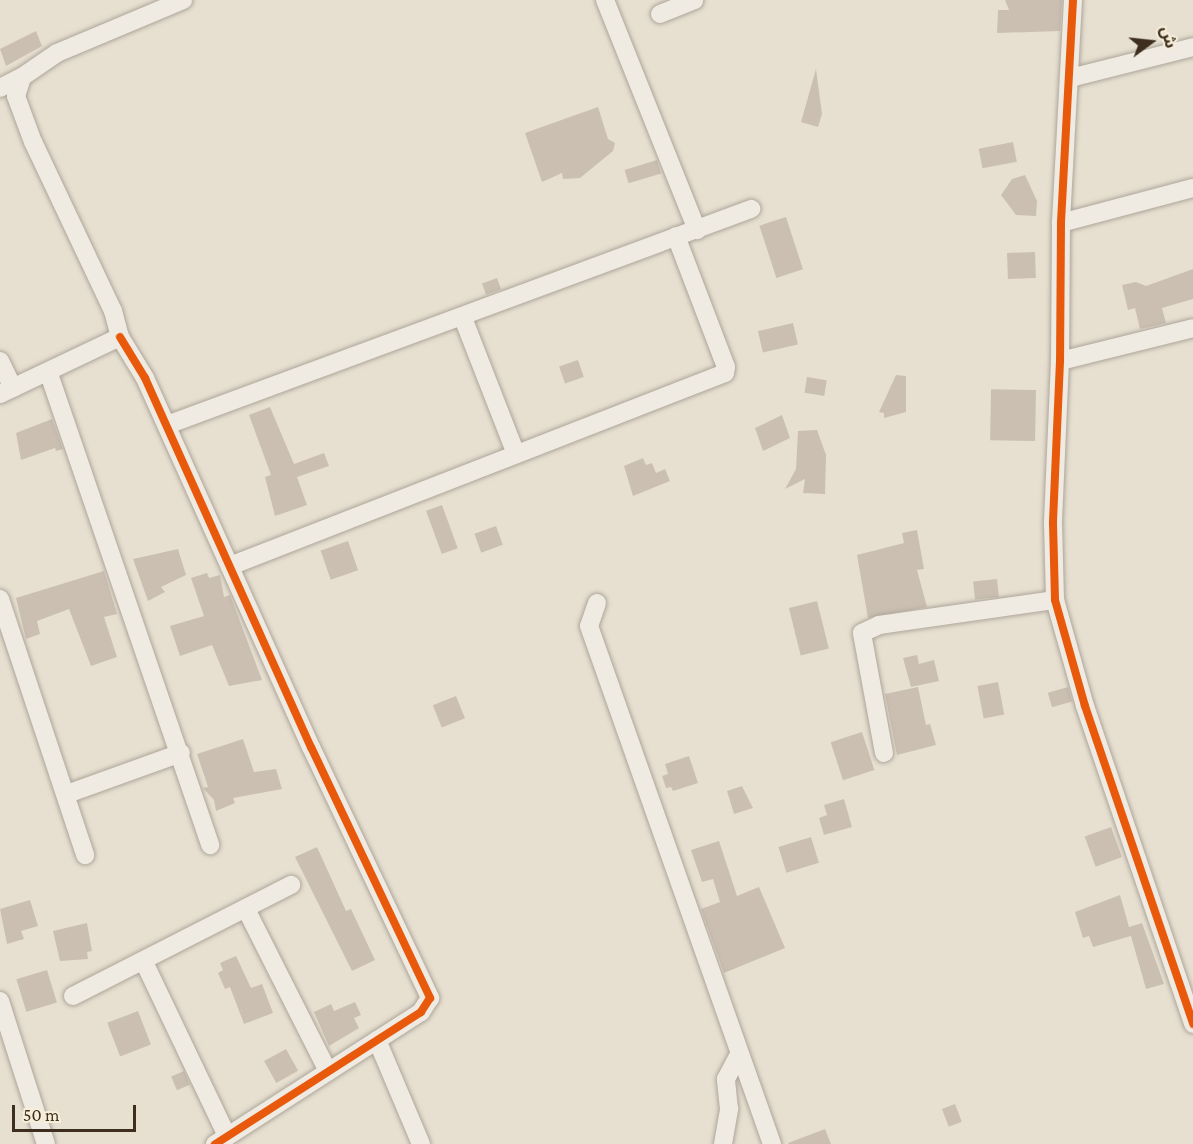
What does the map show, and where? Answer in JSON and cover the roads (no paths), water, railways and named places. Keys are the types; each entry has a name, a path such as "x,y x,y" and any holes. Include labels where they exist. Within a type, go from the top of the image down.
{"street":[{"path":"0,87 22,77 57,53 183,0"},
{"path":"605,0 697,230"},
{"path":"660,14 694,0"},
{"path":"1073,0 1061,223 1060,361 1053,523 1055,600 1085,706 1193,1024"},
{"path":"1070,78 1193,46"},
{"path":"22,77 16,96 113,311 120,337 146,378 230,566 430,998 421,1012 221,1140 144,962"},
{"path":"1061,223 1193,188"},
{"path":"167,425 463,318 752,209"},
{"path":"230,566 724,373 726,367 676,236"},
{"path":"463,318 516,454"},
{"path":"1060,361 1193,328"},
{"path":"0,361 7,391 50,374 120,337"},
{"path":"50,374 181,753 210,845"},
{"path":"0,598 67,794 85,855"},
{"path":"884,753 862,633 879,626 1055,600"},
{"path":"597,603 589,626 738,1056 772,1144"},
{"path":"67,794 181,753"},
{"path":"73,996 144,962 291,885"},
{"path":"246,909 328,1071"},
{"path":"0,1001 46,1144"},
{"path":"377,1040 421,1144"},
{"path":"723,1144 729,1109 726,1079 738,1056"}]}
